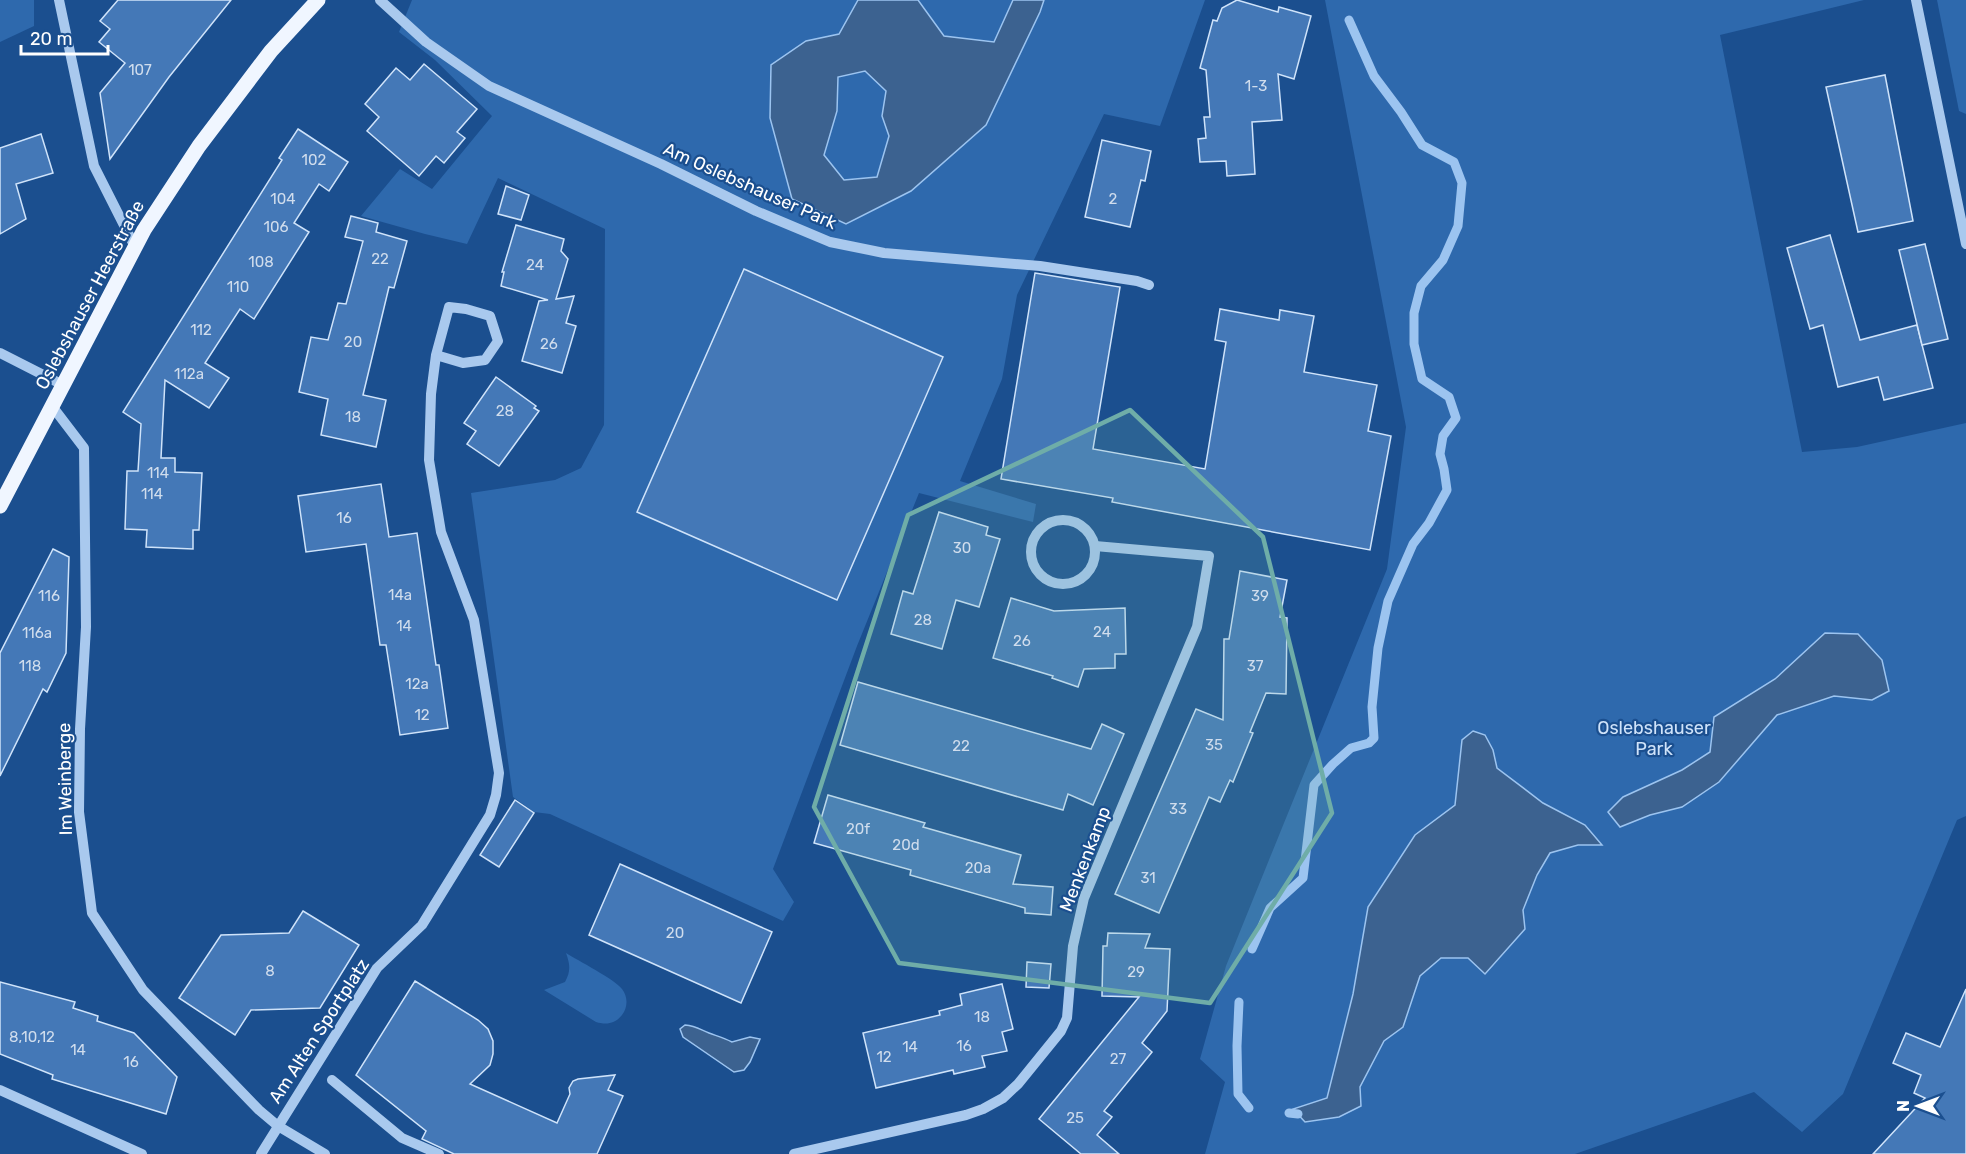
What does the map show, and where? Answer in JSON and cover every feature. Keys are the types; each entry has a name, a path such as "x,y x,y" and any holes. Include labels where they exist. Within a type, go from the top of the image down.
{"main road":[{"name":"Oslebshauser Heerstraße","path":"0,506 135,247 199,146 271,51 318,0"}],"street":[{"path":"59,0 94,166 135,247"},
{"name":"Am Oslebshauser Park","path":"380,0 426,42 489,86 661,164 756,211 831,242 884,253 1040,266 1137,281 1149,285"},
{"path":"1916,0 1966,244"},
{"name":"Am Alten Sportplatz","path":"261,1154 377,968 422,925 490,815 496,795 499,773 474,620 441,532 429,460 431,394 436,355 449,307 490,316 498,340 485,360 463,363 436,355"},
{"path":"0,353 63,385"},
{"name":"Im Weinberge","path":"52,406 84,448 86,627 80,729 79,812 92,913 143,990 259,1110 278,1126 325,1154"},
{"path":"1062,520 1073,522 1084,528 1091,536 1095,546 1092,567 1083,578 1073,583 1062,585 1051,582 1040,575 1032,558 1035,536 1050,523 1062,520"},
{"name":"Menkenkamp","path":"794,1154 983,1110 1003,1098 1018,1084 1061,1031 1067,1018 1073,946 1084,898 1197,627 1209,556 1095,546"},
{"path":"332,1080 402,1138 439,1154"},
{"path":"0,1090 142,1154"}],"highlighted area":[{"path":"1130,410 1263,537 1332,813 1210,1003 899,963 814,807 908,515"}],"green space":[{"path":"0,0 34,0 34,26 0,42"},
{"path":"412,0 1205,0 1160,126 1104,114 1017,295 1002,379 960,481 1036,504 1033,522 919,493 857,646 773,869 794,902 783,921 550,814 534,812 513,797 471,493 555,480 581,468 604,425 605,229 498,178 467,244 361,216 400,169 432,189 492,116 435,60 399,32"},
{"name":"Oslebshauser Park","path":"1325,0 1864,0 1720,35 1802,452 1857,447 1966,423 1966,816 1957,820 1843,1094 1802,1132 1754,1092 1575,1154 1205,1154 1225,1082 1200,1059 1226,966 1387,569 1406,427"},
{"path":"1937,0 1966,0 1966,114 1959,111"},
{"path":"566,953 622,989 626,1005 622,1015 616,1020 607,1023 596,1022 544,990 565,982 569,967"}],"shaded area":[{"path":"858,0 918,0 944,36 994,42 1013,0 1044,0 986,125 911,191 846,224 792,199 770,118 771,65 806,41 839,34","holes":["865,71 886,91 882,116 889,136 877,177 844,180 824,155 837,111 838,77"]},
{"path":"1825,633 1858,634 1882,660 1889,691 1872,700 1834,696 1777,715 1719,782 1682,807 1650,815 1620,827 1608,812 1623,797 1682,770 1710,752 1714,717 1775,679"},
{"path":"1473,731 1485,735 1493,750 1497,768 1543,803 1585,825 1602,845 1578,845 1550,853 1537,875 1523,910 1525,929 1485,974 1468,958 1441,958 1420,976 1403,1027 1384,1041 1360,1087 1361,1106 1339,1117 1305,1122 1293,1109 1327,1098 1353,994 1368,907 1415,835 1455,805 1462,740"},
{"path":"685,1025 732,1042 750,1037 760,1039 744,1070 734,1072 683,1037 680,1029"}],"building":[{"path":"118,0 231,0 169,77 110,159 100,93 125,63 99,42 110,29 100,21"},
{"path":"1237,0 1278,12 1279,7 1311,16 1294,79 1278,74 1282,120 1252,122 1255,174 1227,176 1226,161 1200,162 1198,139 1206,138 1204,117 1210,117 1206,70 1200,68 1213,20 1217,21 1222,8"},
{"path":"424,64 477,109 457,132 465,138 444,163 436,156 419,176 367,131 379,117 365,104 396,68 410,80"},
{"path":"1885,75 1913,221 1858,232 1826,87"},
{"path":"298,129 348,162 329,191 319,184 294,223 309,232 254,319 240,309 205,363 229,378 209,408 165,380 161,458 175,458 175,472 202,473 199,530 193,530 193,549 146,547 147,530 125,529 127,471 138,471 141,424 123,412 282,160 279,158"},
{"path":"41,134 53,173 16,184 26,219 0,234 0,148"},
{"path":"1102,140 1151,151 1145,181 1141,180 1130,227 1085,217"},
{"path":"506,186 529,195 521,220 498,214"},
{"path":"351,216 378,223 376,232 407,241 394,288 389,287 363,395 386,400 376,447 321,435 328,399 299,392 311,337 328,340 338,303 346,304 363,241 345,237"},
{"path":"516,225 564,239 561,251 568,259 556,299 574,296 566,323 576,326 562,373 522,361 539,301 548,300 501,286 504,272 502,272"},
{"path":"1830,235 1860,340 1917,325 1933,388 1884,400 1878,377 1838,387 1823,325 1810,329 1787,248"},
{"path":"1925,244 1948,339 1922,345 1899,250"},
{"path":"744,269 943,357 837,600 637,512"},
{"path":"1035,273 1120,287 1093,449 1205,469 1226,342 1215,340 1220,309 1279,320 1280,310 1314,316 1304,372 1377,385 1368,431 1391,436 1370,550 1112,502 1113,498 1001,479"},
{"path":"496,377 536,406 534,408 539,411 499,466 467,444 476,431 464,423"},
{"path":"381,484 389,537 417,533 436,665 439,665 448,728 400,735 386,645 380,645 366,544 306,552 298,496"},
{"path":"939,512 988,527 986,535 1000,539 979,607 956,600 942,649 891,634 903,591 913,594"},
{"path":"53,549 69,557 66,653 47,692 43,689 0,776 0,653"},
{"path":"1240,571 1287,580 1280,617 1287,618 1286,694 1266,693 1233,782 1230,780 1220,802 1209,797 1159,913 1115,894 1196,709 1223,720 1224,639 1229,639"},
{"path":"1011,598 1054,611 1125,608 1126,654 1115,654 1115,668 1084,669 1078,687 1052,678 1053,676 993,658"},
{"path":"858,682 1091,749 1102,724 1124,734 1093,805 1068,794 1063,810 840,745"},
{"path":"828,795 925,823 923,827 1021,855 1013,884 1053,887 1051,915 1025,913 1025,908 910,875 911,870 814,843"},
{"path":"515,800 534,813 499,867 480,855"},
{"path":"620,864 772,932 741,1003 589,935"},
{"path":"303,911 359,945 320,1008 251,1010 235,1035 179,998 221,935 289,933"},
{"path":"1108,933 1150,934 1145,948 1170,949 1167,1011 1142,1043 1152,1052 1104,1111 1112,1117 1097,1135 1119,1154 1081,1154 1039,1119 1139,997 1102,996 1103,946 1107,946"},
{"path":"1027,962 1051,964 1049,988 1026,987"},
{"path":"415,981 478,1020 488,1029 493,1041 490,1065 470,1084 557,1123 570,1094 569,1088 573,1081 615,1075 608,1090 623,1096 597,1154 454,1154 422,1139 426,1131 356,1075"},
{"path":"0,982 75,1002 73,1008 98,1016 97,1021 134,1033 177,1077 166,1114 52,1079 53,1075 0,1054"},
{"path":"1002,984 1013,1029 1002,1032 1007,1051 982,1056 985,1067 954,1074 953,1070 876,1088 863,1033 940,1015 939,1011 962,1005 960,994"},
{"path":"1966,989 1966,1154 1873,1154 1925,1098 1914,1093 1921,1075 1893,1063 1906,1033 1940,1047"}],"waterway":[{"path":"1252,949 1270,908 1303,878 1314,785 1351,748 1369,743 1374,738 1372,707 1378,648 1388,601 1413,544 1429,523 1447,490 1440,454 1443,436 1456,418 1449,397 1422,379 1414,344 1414,313 1421,286 1443,260 1458,226 1462,183 1454,162 1422,145 1374,76 1349,20"},
{"path":"1239,1002 1238,1094 1249,1108"},
{"path":"1289,1113 1298,1114"}]}
